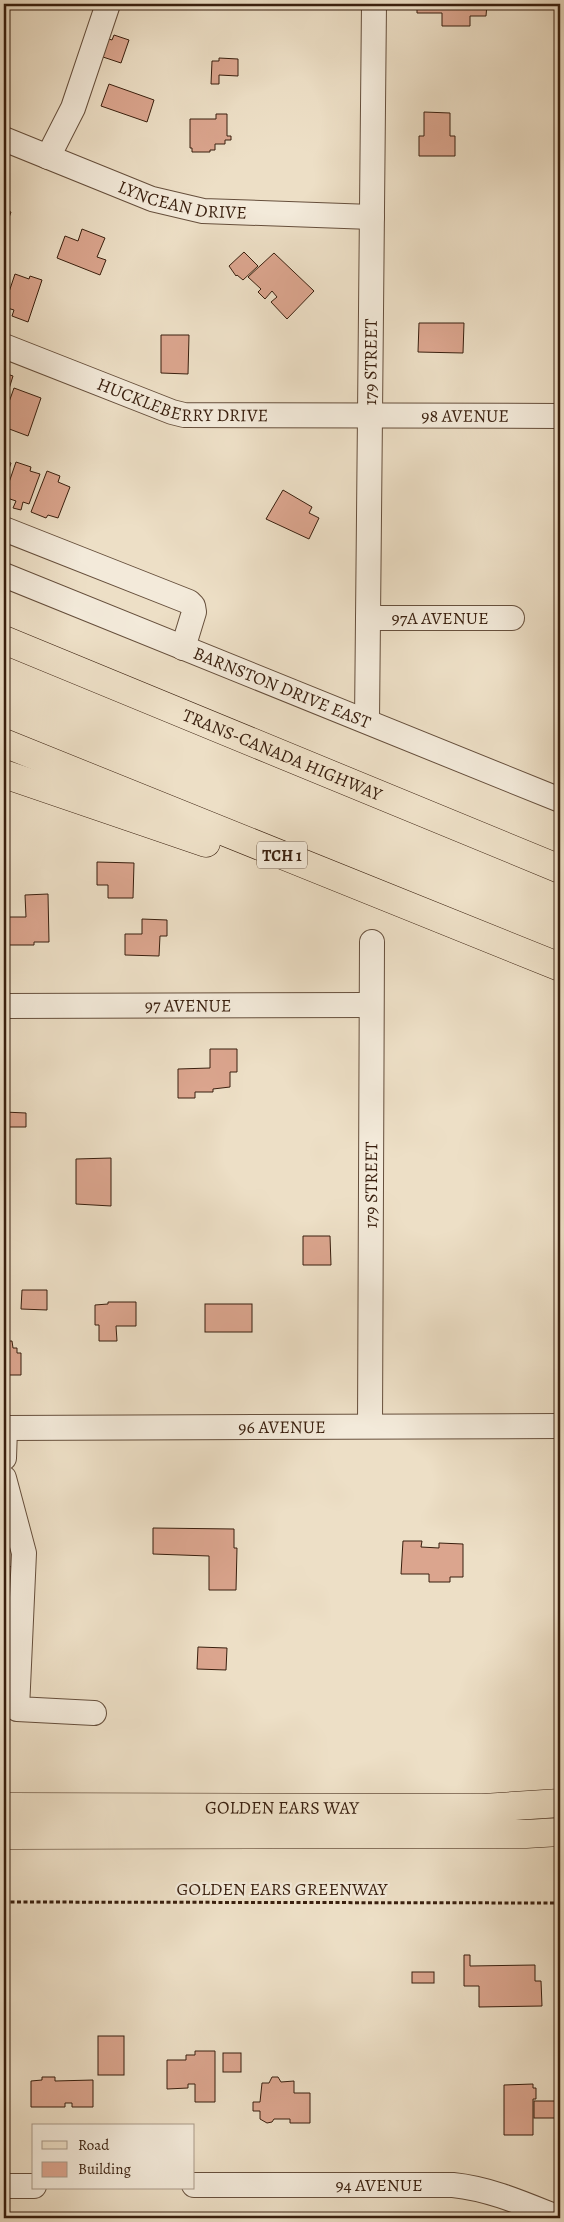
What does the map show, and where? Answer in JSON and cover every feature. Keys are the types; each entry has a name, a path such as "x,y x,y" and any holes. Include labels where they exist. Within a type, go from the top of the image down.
{"main road":[{"name":"TRANS-CANADA HIGHWAY","path":"4,640 560,869"},
{"name":"TCH 1","path":"4,743 560,967"},
{"path":"4,774 500,943"},
{"name":"GOLDEN EARS WAY","path":"4,1807 483,1808 560,1803"},
{"name":"GOLDEN EARS WAY","path":"4,1835 526,1834 560,1832"}],"street":[{"path":"48,157 73,108 108,4"},
{"name":"179 STREET","path":"367,721 374,4"},
{"name":"LYNCEAN DRIVE","path":"4,139 152,199 203,211 372,217"},
{"name":"HUCKLEBERRY DRIVE","path":"4,346 178,414 201,416 370,415"},
{"name":"98 AVENUE","path":"370,415 560,416"},
{"path":"4,529 189,602 193,606 194,612 183,648"},
{"name":"BARNSTON DRIVE EAST","path":"4,576 560,800"},
{"name":"97A AVENUE","path":"368,618 512,618"},
{"name":"179 STREET","path":"370,1426 372,942"},
{"name":"97 AVENUE","path":"4,1006 372,1005"},
{"name":"96 AVENUE","path":"4,1428 560,1426"},
{"path":"4,1428 4,1458"},
{"path":"4,1478 24,1553 16,1709 94,1713"},
{"name":"94 AVENUE","path":"195,2185 453,2184 507,2196 559,2218"},
{"path":"4,2186 32,2186"}],"path":[{"name":"GOLDEN EARS GREENWAY","path":"4,1902 560,1903"}],"building":[{"path":"417,4 487,4 486,16 470,16 470,26 442,26 442,13 417,13"},
{"path":"114,35 129,40 121,63 100,56 106,38 112,40"},
{"path":"219,58 238,59 238,76 219,75 219,84 211,84 212,61 219,61"},
{"path":"109,84 154,100 147,122 101,106"},
{"path":"424,112 450,113 450,136 455,136 455,156 419,156 419,136 424,136"},
{"path":"216,114 227,114 227,136 231,136 231,140 225,140 225,144 215,144 215,150 210,150 210,152 192,152 192,148 190,148 190,119 216,119"},
{"path":"4,210 11,212 4,232"},
{"path":"82,229 105,238 97,257 106,260 100,275 57,258 65,236 78,241"},
{"path":"244,252 258,266 243,280 236,276 229,266"},
{"path":"274,253 314,291 287,319 271,302 277,297 272,291 265,299 258,292 261,289 248,277"},
{"path":"4,270 9,272 4,286"},
{"path":"15,274 29,279 30,276 42,280 28,322 12,316 14,310 4,307"},
{"path":"419,323 464,323 463,353 418,352"},
{"path":"161,335 189,335 188,374 161,373"},
{"path":"4,373 13,376 4,405"},
{"path":"14,388 41,398 28,436 4,427 4,416"},
{"path":"4,460 11,463 4,485"},
{"path":"16,462 31,467 30,471 40,474 29,504 23,502 21,510 13,508 16,501 4,497"},
{"path":"47,471 60,476 58,482 70,487 58,518 48,515 46,518 31,512"},
{"path":"283,490 312,507 309,513 319,518 309,539 266,519"},
{"path":"97,862 134,863 133,898 108,898 108,885 97,885"},
{"path":"48,894 49,942 34,942 34,945 4,945 4,922 7,922 7,917 26,917 25,895"},
{"path":"142,919 167,920 167,936 160,936 159,956 125,955 125,934 142,934"},
{"path":"210,1049 237,1049 237,1072 230,1072 230,1087 213,1089 213,1092 195,1092 195,1098 178,1098 178,1069 210,1068"},
{"path":"4,1112 26,1113 26,1127 4,1127"},
{"path":"111,1158 111,1206 76,1204 76,1159"},
{"path":"303,1236 330,1236 331,1265 303,1265"},
{"path":"22,1290 47,1290 47,1310 21,1309"},
{"path":"108,1302 136,1302 136,1326 116,1326 117,1341 99,1341 99,1325 95,1325 95,1305 108,1304"},
{"path":"205,1304 252,1304 252,1332 205,1332"},
{"path":"4,1341 12,1341 13,1348 17,1348 17,1353 21,1353 21,1375 4,1375"},
{"path":"153,1528 234,1529 234,1548 237,1548 236,1590 209,1590 209,1556 153,1554"},
{"path":"403,1541 422,1541 421,1547 439,1548 439,1543 463,1544 463,1577 450,1577 450,1582 429,1582 429,1574 401,1574"},
{"path":"19,1566 21,1607 9,1608 10,1615 4,1615 4,1567"},
{"path":"198,1647 227,1648 226,1670 197,1669"},
{"path":"464,1955 470,1955 470,1966 535,1965 535,1981 541,1981 542,2006 479,2007 479,1986 464,1986"},
{"path":"412,1972 434,1972 434,1983 412,1983"},
{"path":"98,2036 124,2036 124,2075 98,2075"},
{"path":"195,2051 215,2051 215,2102 195,2102 195,2084 188,2084 188,2088 167,2089 167,2060 186,2060 186,2055 195,2055"},
{"path":"223,2053 241,2053 241,2072 223,2072"},
{"path":"42,2077 55,2077 55,2081 93,2080 93,2107 72,2107 72,2103 65,2103 65,2107 31,2107 31,2081 42,2080"},
{"path":"272,2077 278,2077 281,2082 294,2081 294,2093 310,2093 310,2123 290,2123 290,2119 274,2119 272,2122 267,2123 260,2119 260,2111 253,2111 253,2102 260,2102 262,2083 269,2083"},
{"path":"533,2084 533,2088 536,2088 536,2099 533,2099 533,2135 504,2135 504,2085"},
{"path":"534,2101 558,2101 558,2118 534,2118"}]}
